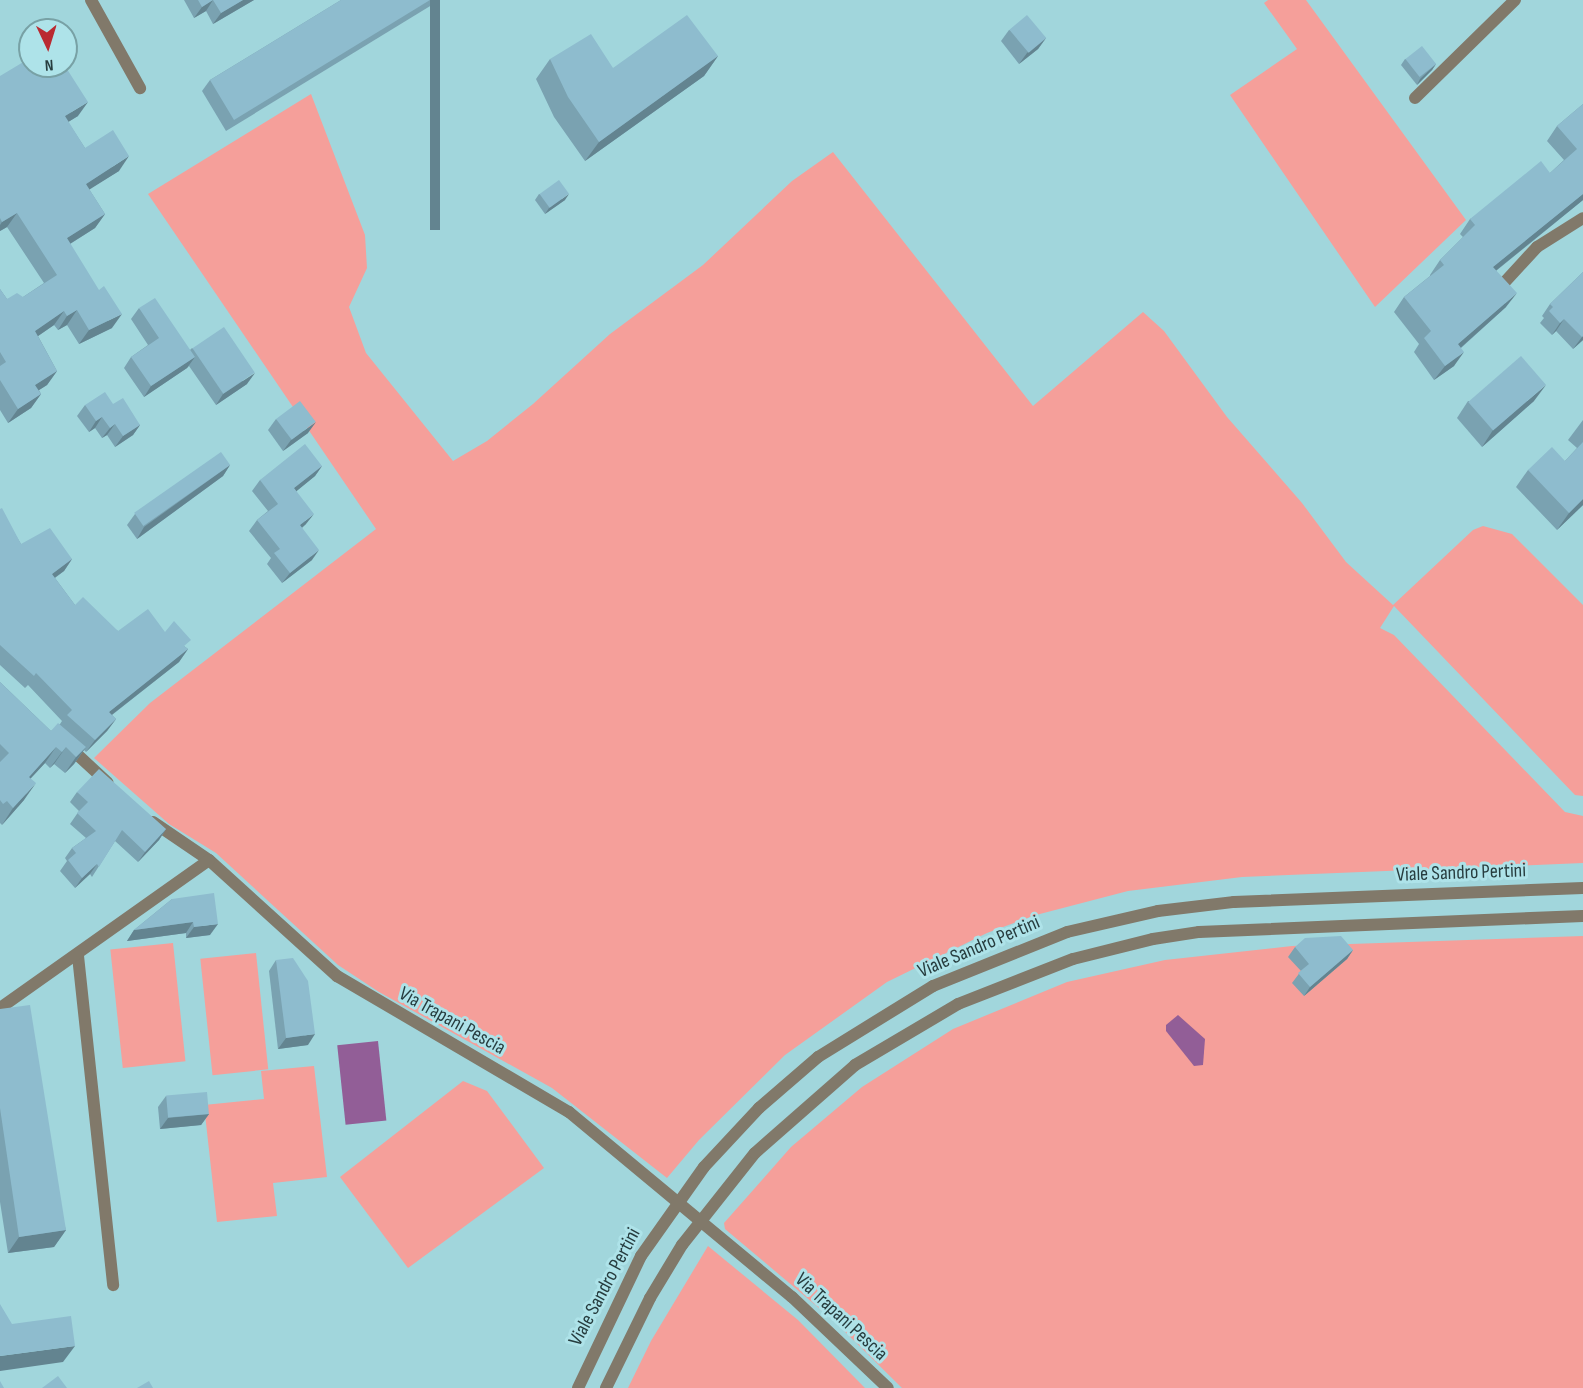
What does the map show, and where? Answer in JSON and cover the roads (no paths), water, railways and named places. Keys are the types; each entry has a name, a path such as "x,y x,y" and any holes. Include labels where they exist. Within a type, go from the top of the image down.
{"street":[{"path":"91,0 140,88"},
{"path":"1415,98 1515,0"},
{"path":"1503,284 1537,248 1583,218"},
{"path":"56,736 115,789"},
{"name":"Via Trapani Pescia","path":"140,811 165,834 209,860 338,976 569,1112 826,1326 888,1388"},
{"path":"0,1008 78,956 209,860"},
{"name":"Viale Sandro Pertini","path":"578,1388 624,1285 676,1202 729,1138 818,1057 933,986 1022,947 1113,920 1194,906 1583,888"},
{"path":"606,1388 650,1298 699,1220 784,1124 855,1065 958,1004 1064,962 1153,939 1199,932 1583,916"},
{"path":"78,956 113,1285"}]}
